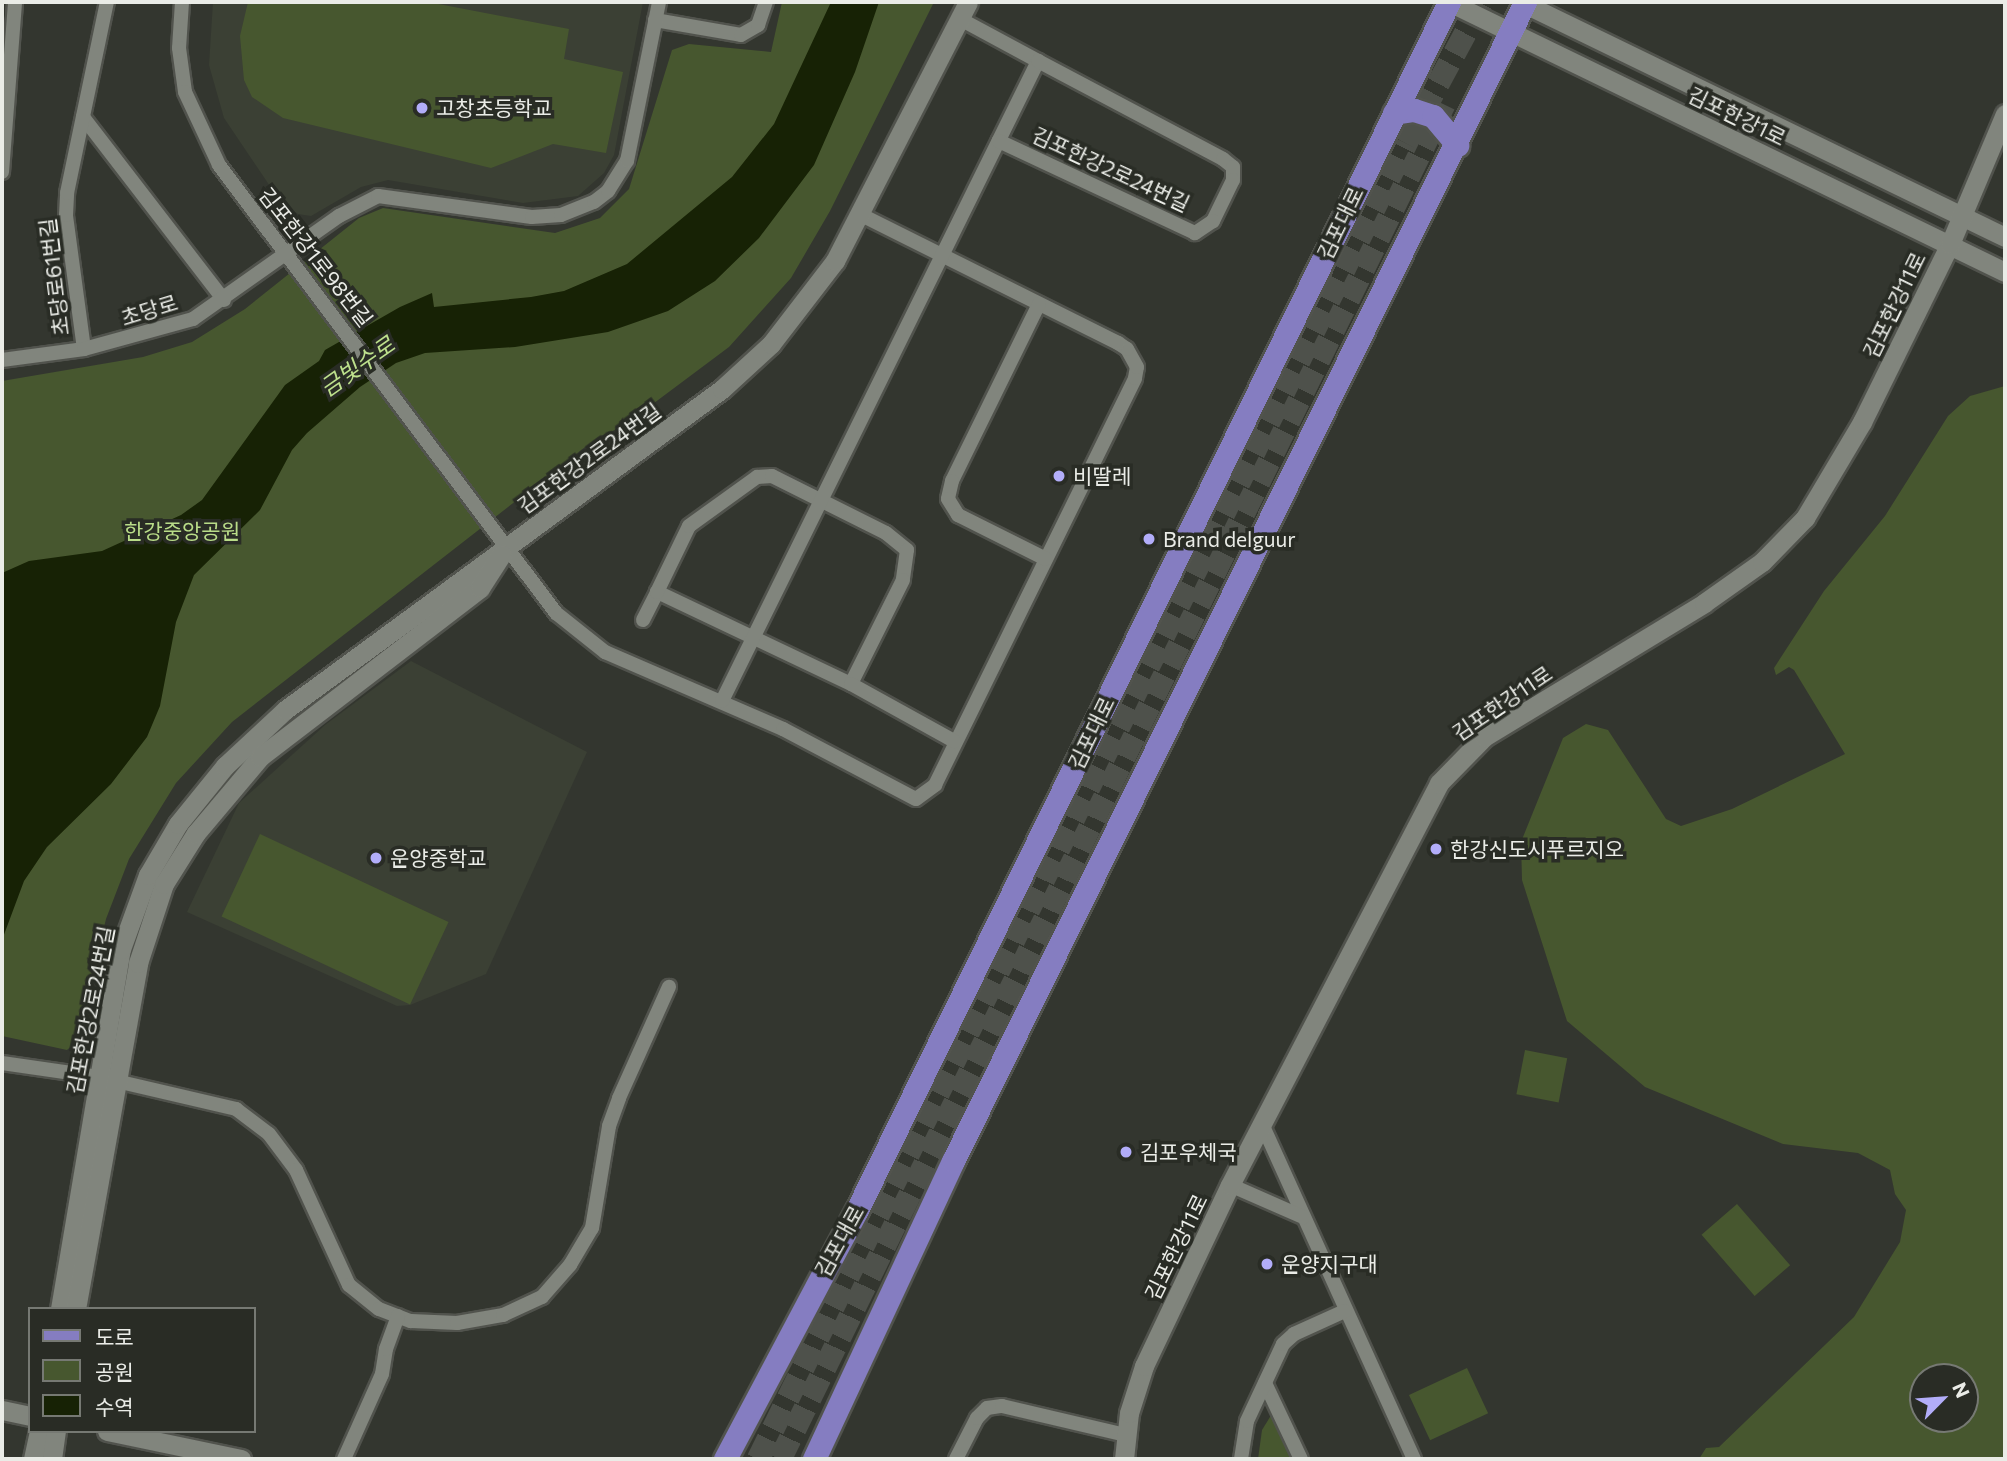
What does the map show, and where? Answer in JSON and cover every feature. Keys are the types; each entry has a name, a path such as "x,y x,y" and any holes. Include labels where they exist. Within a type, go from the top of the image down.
{"main road":[{"name":"김포대로","path":"725,1459 857,1210 1449,2"},
{"path":"814,1459 953,1161 1457,145 1523,2"},
{"path":"1394,113 1414,110 1433,116 1457,145"}],"street":[{"path":"2,172 15,2"},
{"name":"초당로61번길","path":"84,349 66,215 107,2"},
{"name":"김포한강1로98번길","path":"182,2 179,48 194,117 219,165 289,252 506,547"},
{"path":"659,2 655,20 741,35 758,25 765,2"},
{"name":"김포한강1로","path":"1449,2 2005,272"},
{"name":"김포한강1로","path":"1523,2 2005,237"},
{"name":"김포한강2로24번길","path":"76,1307 107,1079 121,949 148,875 178,824 225,766 285,710 748,367 818,288 861,215 964,10 1038,61 1228,163 1233,180 1213,221 1203,231 1185,230 999,141"},
{"name":"초당로","path":"2,360 84,349 172,328 224,300 339,216 378,196 532,217 561,215 594,202 613,184 627,161 655,20"},
{"name":"김포한강2로24번길","path":"722,701 1038,61"},
{"name":"김포한강11로","path":"1124,1459 1126,1435 1144,1366 1230,1185 1439,783 1484,737 1762,562 1805,518 1862,422 1950,244 2005,114"},
{"path":"83,117 224,300"},
{"name":"김포한강11로","path":"1962,216 2005,137"},
{"path":"506,547 556,613 590,643 819,747 909,799 929,793 1135,378 1137,367 1127,349 861,215"},
{"path":"1039,304 952,481 948,499 958,515 1046,559"},
{"path":"643,620 690,526 750,481 772,476 899,540 909,559 904,580 851,684"},
{"path":"657,592 851,684 954,741"},
{"path":"2,1063 107,1079 236,1109 269,1133 296,1170 349,1285 379,1309 398,1316 457,1324 503,1315 542,1297 557,1280 592,1228 609,1126 646,1032 669,988"},
{"name":"김포한강2로24번길","path":"60,1307 107,1079"},
{"path":"1262,1124 1414,1459"},
{"path":"1230,1185 1303,1217"},
{"path":"1241,1459 1247,1421 1283,1344 1294,1334 1345,1311"},
{"path":"344,1459 382,1374 386,1349 398,1316"},
{"path":"1265,1383 1301,1459"},
{"path":"956,1459 977,1418 995,1407 1126,1435"},
{"path":"2,1410 28,1416"},
{"path":"33,1459 39,1433"},
{"path":"52,1459 56,1433"},
{"path":"117,1433 241,1459"}],"shaded area":[{"name":"고창초등학교","path":"213,2 643,2 614,155 604,173 578,196 523,203 388,180 361,187 311,216 298,214 280,201 224,118 209,65"},
{"name":"운양중학교","path":"411,661 587,752 486,974 410,1005 397,1006 187,912 239,803 325,725"}],"green space":[{"name":"고창초등학교","path":"248,2 428,2 569,29 564,59 623,72 606,153 553,144 491,168 283,118 252,97 244,80 240,36"},
{"name":"한강중앙공원","path":"782,2 934,2 830,211 791,278 729,347 622,427 598,437 232,722 176,783 129,859 106,919 76,1042 67,1050 2,1036 2,381 143,357 192,342 245,309 359,218 383,208 555,233 600,218 629,189 672,50 689,44 771,52"},
{"path":"2005,386 2005,1459 1699,1459 1706,1448 1719,1447 1854,1317 1900,1242 1906,1210 1895,1194 1890,1170 1858,1153 1783,1144 1645,1087 1567,1021 1522,880 1521,842 1563,738 1586,724 1608,730 1666,819 1681,826 1732,809 1845,754 1794,670 1789,667 1776,675 1774,668 1824,591 1885,516 1948,416 1970,396"},
{"path":"260,834 449,922 410,1004 222,916"},
{"path":"1525,1050 1567,1058 1559,1102 1516,1094"},
{"path":"1737,1204 1790,1265 1755,1296 1702,1235"},
{"path":"1467,1368 1488,1413 1430,1440 1409,1395"},
{"path":"1273,1412 1295,1459 1258,1459 1262,1430"}],"water":[{"name":"금빛수로","path":"831,2 879,2 855,72 814,165 759,238 715,281 668,311 608,332 515,347 425,353 396,363 360,387 307,433 292,450 260,510 194,575 176,622 160,706 147,737 111,784 47,847 24,881 2,940 2,573 29,561 102,551 181,515 202,500 285,385 319,361 325,350 400,307 432,293 434,307 564,291 627,264 732,177 774,124"}],"tunnel":[{"path":"758,1459 1406,143 1482,2"},
{"path":"780,1459 1444,104"}],"place":[{"name":"고창초등학교","path":"422,108"},
{"name":"비딸레","path":"1059,476"},
{"name":"Brand delguur","path":"1149,539"},
{"name":"한강신도시푸르지오","path":"1436,849"},
{"name":"운양중학교","path":"376,858"},
{"name":"김포우체국","path":"1126,1152"},
{"name":"운양지구대","path":"1267,1264"}]}
